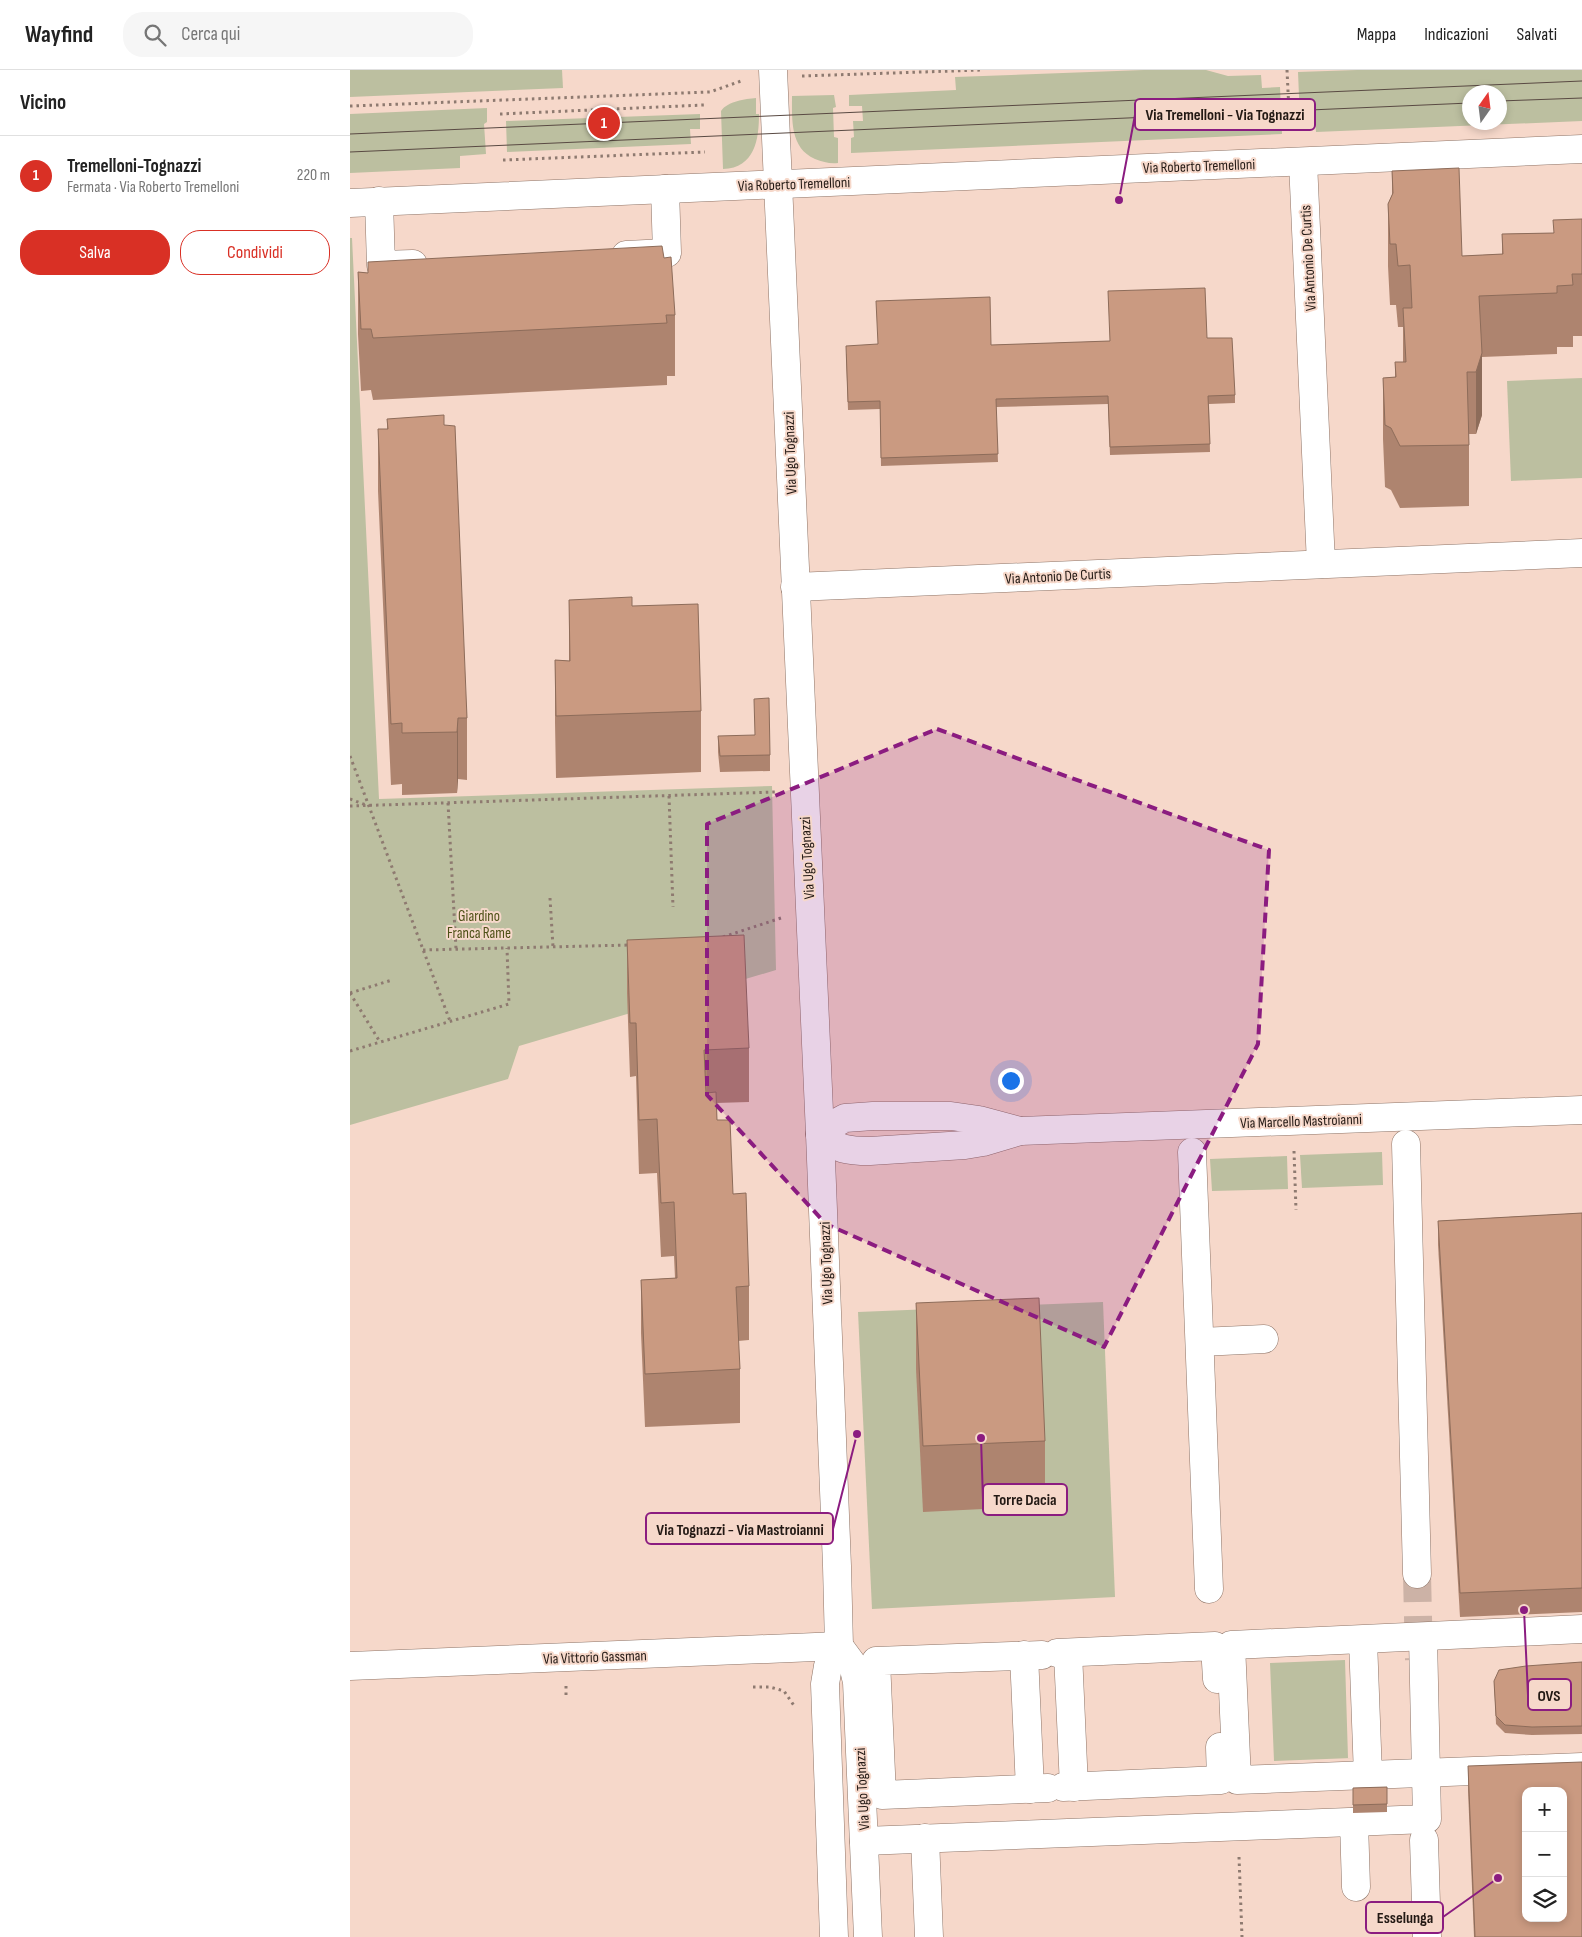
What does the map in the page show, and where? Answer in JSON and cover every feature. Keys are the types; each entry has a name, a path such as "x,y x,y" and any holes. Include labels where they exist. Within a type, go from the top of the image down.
{"street":[{"name":"Via Ugo Tognazzi","path":"772,75 820,1134 839,1646 828,1666 825,1684 834,1937"},
{"name":"Via Roberto Tremelloni","path":"350,203 778,184 1297,151 1582,149"},
{"name":"Via Antonio De Curtis","path":"1297,151 1321,564"},
{"path":"598,256 667,253 665,189"},
{"path":"379,202 381,265 440,263"},
{"name":"Via Antonio De Curtis","path":"795,588 1582,553"},
{"name":"Via Marcello Mastroianni","path":"820,1134 832,1145 858,1151 870,1151 983,1142 1020,1131 1582,1110"},
{"path":"1406,1144 1417,1574"},
{"path":"1192,1152 1201,1342 1209,1589"},
{"path":"1201,1342 1264,1339"},
{"path":"1582,1629 1231,1645 1237,1780 1582,1767"},
{"path":"864,1841 1427,1819 1423,1637"},
{"path":"1363,1640 1368,1776"},
{"name":"Via Ugo Tognazzi","path":"839,1646 853,1665 857,1682 868,1937"},
{"name":"Via Vittorio Gassman","path":"350,1666 839,1646"},
{"path":"1216,1646 1221,1780 882,1795 876,1661 1048,1654 1216,1646"},
{"path":"1048,1654 1054,1788"},
{"path":"1048,1654 1054,1788"},
{"path":"1354,1822 1356,1887"},
{"path":"925,1838 929,1937"},
{"path":"1424,1840 1427,1937"}],"path":[{"path":"350,106 710,92 737,82 772,75 982,70"},
{"path":"1287,70 1297,151"},
{"path":"500,114 704,105"},
{"path":"503,160 705,152"},
{"path":"350,756 450,1022"},
{"path":"350,806 781,792"},
{"path":"669,796 673,907"},
{"path":"350,799 369,806"},
{"path":"448,803 456,949"},
{"path":"550,898 553,946"},
{"path":"722,937 810,909"},
{"path":"423,950 638,944"},
{"path":"350,1051 509,1004 507,948"},
{"path":"380,1042 350,993 392,980"},
{"path":"1294,1146 1296,1210"},
{"path":"1238,1827 1242,1937"}],"highlighted area":[{"path":"937,729 1269,850 1258,1044 1104,1347 826,1224 707,1095 707,824"}],"green space":[{"path":"350,70 562,70 563,88 350,97"},
{"path":"1144,70 1206,70 1228,76 1261,75 1262,88 1280,87 1282,134 851,153 851,138 854,137 853,121 863,121 862,106 849,106 849,95 956,90 955,77"},
{"path":"1357,70 1582,70 1582,121 1507,124 1507,85 1462,85 1462,126 1316,132 1315,120 1300,120 1298,72"},
{"path":"834,95 836,107 833,108 834,137 838,138 838,163 815,159 801,148 794,132 792,114 792,96"},
{"path":"756,98 756,114 759,114 759,124 753,150 742,164 723,169 721,111 732,103"},
{"path":"487,108 487,122 484,124 486,154 460,156 460,168 350,173 350,114"},
{"path":"700,114 700,129 690,129 691,144 507,152 506,121"},
{"name":"Giardino Franca Rame","path":"350,238 352,238 379,799 772,786 776,970 519,1046 508,1079 350,1125"},
{"path":"1582,378 1582,478 1511,481 1507,381"},
{"path":"1382,1152 1383,1185 1302,1188 1300,1155"},
{"path":"1287,1156 1288,1189 1212,1191 1210,1159"},
{"path":"1103,1302 1115,1597 872,1609 858,1312"},
{"path":"1345,1660 1348,1758 1352,1758 1274,1761 1270,1663"}],"building":[{"path":"1459,168 1462,256 1503,254 1502,234 1554,233 1553,220 1582,219 1582,274 1572,274 1573,285 1557,286 1557,293 1479,296 1482,353 1476,372 1467,372 1469,445 1400,446 1391,428 1385,425 1383,378 1396,377 1395,362 1406,362 1403,308 1412,308 1410,265 1398,266 1396,244 1390,244 1388,204 1393,193 1392,171"},
{"path":"662,246 664,258 671,257 675,315 666,315 667,323 373,338 371,329 361,329 358,272 368,273 368,262"},
{"path":"1205,288 1207,338 1232,338 1235,395 1208,396 1210,444 1110,447 1108,396 996,399 998,454 881,458 880,401 848,402 846,346 878,344 876,301 990,297 991,345 1110,341 1108,291"},
{"path":"444,415 444,425 455,426 467,718 458,718 457,732 402,733 402,723 391,724 378,429 388,429 387,419"},
{"path":"632,597 632,606 698,604 701,711 556,716 555,660 570,661 569,600"},
{"path":"769,698 770,755 720,756 718,736 755,735 754,699"},
{"path":"744,935 749,1048 704,1050 706,1093 716,1092 717,1120 730,1120 733,1194 746,1193 749,1286 736,1287 740,1369 645,1374 641,1280 677,1278 674,1202 661,1203 657,1119 639,1120 636,1023 630,1023 627,940"},
{"path":"1582,1213 1582,1588 1460,1593 1438,1221"},
{"path":"1039,1298 1045,1441 923,1446 916,1303"},
{"path":"1582,1662 1582,1726 1532,1727 1505,1725 1496,1716 1494,1681 1499,1670"},
{"path":"1582,1762 1582,1937 1475,1937 1468,1766"},
{"path":"1387,1787 1387,1804 1353,1805 1353,1788"}],"tunnel":[{"path":"1417,1574 1419,1660"}],"tram line":[{"path":"350,134 1582,81"},
{"path":"1507,101 1582,98"},
{"path":"350,152 1462,103"}],"place":[{"name":"Tremelloni-Tognazzi","path":"604,123"},
{"name":"Via Tremelloni - Via Tognazzi","path":"1119,200"},
{"name":"Via Tognazzi - Via Mastroianni","path":"857,1434"},
{"name":"Torre Dacia","path":"981,1438"},
{"name":"OVS","path":"1524,1610"},
{"name":"Esselunga","path":"1498,1878"}]}
